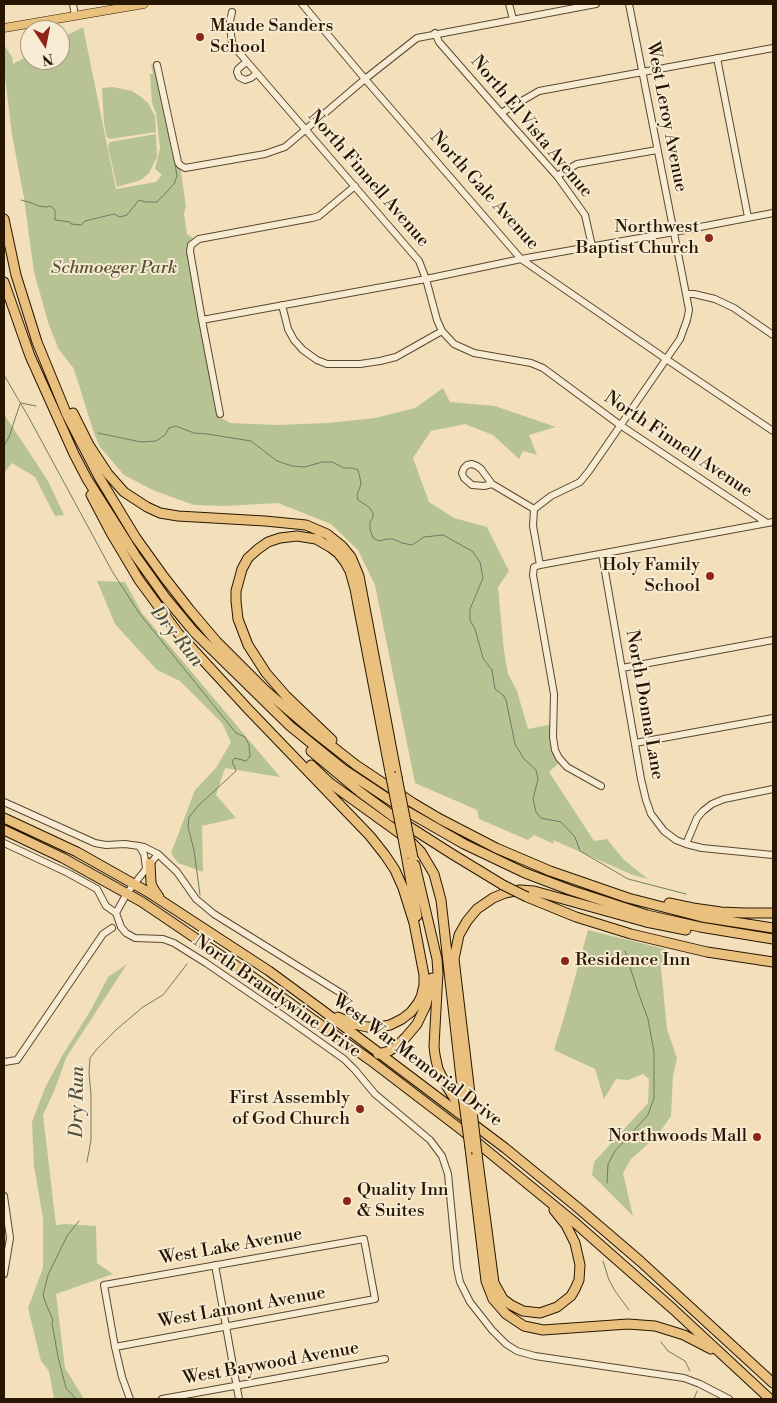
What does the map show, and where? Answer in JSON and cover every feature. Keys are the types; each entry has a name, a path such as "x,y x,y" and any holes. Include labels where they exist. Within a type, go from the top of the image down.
{"highway":[{"path":"4,219 16,275 39,348 70,422 108,492 142,546 188,609 237,663 283,706 356,766 440,819 496,848 550,871 610,893 702,917 773,928"},
{"path":"16,275 57,379 85,437 115,483 126,494 147,507 171,515 306,525 327,534 347,551 360,576 393,774"},
{"path":"4,282 30,356 87,479 139,562 170,603 210,649 290,726 343,769 400,808 464,844 518,870 636,912 689,925 773,941"},
{"path":"87,479 92,498 140,580 167,618 200,657 370,836 395,870 414,922 422,961 424,984 421,998"},
{"path":"348,1044 367,1054 381,1054 398,1046 414,1028 426,1005 431,986 432,954 350,571 338,553 316,539 295,536 272,540 251,555 239,575 236,601 241,627 251,650 270,679 346,752 356,766"},
{"path":"200,657 320,774 410,840 428,863 441,900 467,1099 486,1281 496,1303 509,1317 527,1327 543,1330 628,1324 666,1329 684,1335 706,1346 748,1378"},
{"path":"290,726 301,742 371,801 423,836 503,885 527,897 569,914 631,934 707,952 773,962"},
{"name":"West War Memorial Drive","path":"4,818 77,852 135,884 269,971 479,1128 542,1178 640,1261 773,1383"},
{"name":"West War Memorial Drive","path":"4,830 56,854 127,893 211,948 348,1044 455,1124 537,1191 673,1308 770,1399"},
{"path":"322,1010 358,1025 367,1027 383,1026 404,1018 414,1009 421,998 425,982 426,962 411,859"},
{"path":"411,859 437,959 434,1046 437,1064 450,1093 479,1128"},
{"path":"148,865 153,888 160,900"},
{"path":"550,871 656,900 693,908 734,913 773,913"},
{"path":"467,1099 455,954 458,938 467,921 477,909 493,898 512,891 537,891 662,925 740,939 773,941"},
{"path":"473,1151 494,1283 502,1297 510,1305 523,1311 536,1313 554,1308 569,1298 578,1284 581,1268 577,1249 568,1228 537,1191"}],"main road":[{"path":"4,28 139,4"}],"street":[{"path":"73,4 74,16"},
{"name":"North Gale Avenue","path":"302,4 521,259 773,432"},
{"path":"510,4 512,19"},
{"path":"157,65 178,162 185,168 274,151 285,147 365,78 416,38 596,4"},
{"name":"West Leroy Avenue","path":"534,509 551,496 580,482 680,339 689,310 629,4"},
{"name":"North Finnell Avenue","path":"232,12 230,24 232,42 236,50 419,261 426,278 437,320 442,331 454,344 467,351 539,366 620,425 770,522"},
{"name":"North El Vista Avenue","path":"435,33 440,42 500,113 557,176 585,215 592,246"},
{"path":"500,113 539,91 773,48"},
{"path":"717,58 748,218"},
{"path":"246,62 238,69 238,77 245,80 256,74"},
{"path":"557,176 577,164 657,150"},
{"path":"220,414 190,251 191,246 199,239 319,216 355,186"},
{"path":"202,320 773,213"},
{"path":"686,294 715,299 734,308 773,335"},
{"path":"282,305 288,329 294,340 303,350 317,360 327,364 360,364 396,357 442,331"},
{"path":"492,484 484,486 472,485 464,478 462,473 464,468 472,464 481,468 492,484 534,509 533,526 540,565"},
{"path":"601,786 569,769 559,758 555,750 553,737 553,692 533,574 534,568 540,565 770,522"},
{"name":"North Donna Lane","path":"602,554 645,796 650,812 659,826 676,840 686,844"},
{"path":"622,668 773,640"},
{"path":"635,743 773,718"},
{"path":"773,789 725,798 704,809 697,818 686,844 773,855"},
{"path":"4,802 94,843 139,846 158,854 177,872 196,899 214,914 344,995"},
{"name":"North Brandywine Drive","path":"4,843 97,889 106,906 116,913 121,927 126,933 135,938 163,939 174,943 266,1004 340,1056 355,1070 375,1094 423,1133 434,1144 443,1158 448,1174 456,1264 460,1284 470,1302 495,1334 506,1344 520,1352 535,1356 684,1378 729,1399"},
{"path":"139,846 148,865"},
{"path":"116,913 127,893 158,854"},
{"path":"4,1062 17,1060 103,934 112,928"},
{"path":"4,1196 7,1230 10,1238 4,1274"},
{"name":"West Lake Avenue","path":"115,1347 104,1285 364,1239 375,1299"},
{"path":"215,1265 239,1399"},
{"name":"West Lamont Avenue","path":"115,1347 375,1299"},
{"path":"115,1347 122,1377 130,1399"},
{"name":"West Baywood Avenue","path":"162,1399 385,1359"}],"green space":[{"name":"Schmoeger Park","path":"83,27 116,189 156,182 162,175 155,169 160,148 156,113 152,103 150,74 153,74 151,65 154,64 180,165 186,206 184,214 187,234 193,238 189,242 220,417 230,423 278,425 328,423 375,418 415,408 443,388 450,402 495,406 556,427 529,435 537,455 523,451 519,459 493,435 465,424 431,431 413,458 429,502 454,518 487,527 509,571 498,587 508,674 517,691 528,729 553,724 553,737 561,761 549,772 594,841 607,839 624,860 648,879 633,875 553,840 554,844 534,835 528,840 479,819 477,810 415,783 375,585 358,550 331,524 278,503 224,506 194,505 155,491 124,475 100,447 74,369 58,348 48,322 34,272 24,198 12,135 4,69 5,46 12,57 13,64 20,60 20,70 70,70 70,34"},
{"path":"113,87 132,91 148,103 155,116 156,132 110,139 107,137 104,124 102,88"},
{"path":"156,134 157,157 149,173 141,180 117,187 108,146 110,142"},
{"path":"4,414 48,481 64,515 55,516 35,477 12,463 4,473"},
{"path":"97,581 125,582 142,613 280,777 225,768 216,795 236,818 202,826 203,872 178,863 171,853 195,790 216,768 231,742 222,723 180,681 157,670 115,624"},
{"path":"588,930 665,949 661,967 667,1029 677,1058 673,1076 671,1116 657,1136 631,1159 623,1173 633,1216 592,1175 594,1162 648,1103 649,1079 643,1074 628,1080 616,1079 604,1099 595,1069 554,1050"},
{"path":"127,964 66,1058 43,1115 56,1225 96,1226 97,1263 113,1274 56,1294 65,1368 84,1399 54,1399 49,1371 41,1361 28,1308 43,1268 43,1218 34,1166 32,1122 45,1088 108,977"}],"waterway":[{"path":"21,200 38,206 50,206 55,210 55,220 70,222 71,224 81,225 85,221 114,214 120,217 127,215 139,200 157,202 174,184 177,176 175,164"},
{"name":"Dry Run","path":"4,375 112,571 139,613 236,733 245,737 249,745 249,758 246,761 235,758 232,764 236,771 199,805 189,817 188,827 194,850 200,895"},
{"path":"21,403 36,406"},
{"path":"4,446 20,404"},
{"path":"98,433 141,442 156,441 165,435 169,428 176,426 194,433 251,441 277,461 292,466 305,467 322,462 332,462 344,468 353,468 358,470 361,484 357,495 358,500 369,507 373,513 370,522 373,538 379,541 393,539 412,545 424,537 443,535 472,551 480,562 483,578 470,609 470,620 475,629 483,658 492,670 495,689 506,700 515,744 524,759 536,770 538,779 533,799 536,812 541,818 561,822 575,837 580,851 628,879 686,894"},
{"path":"607,1183 608,1164 615,1151 648,1115 654,1098 654,1052 648,1019 625,951"},
{"name":"Dry Run","path":"87,1162 91,1140 90,1058 117,1029 143,1007 163,995 187,964"},
{"name":"Dry Run","path":"76,1399 66,1388 58,1357 53,1320 43,1295 48,1275 67,1236 79,1221"},
{"path":"603,1261 609,1280 629,1310"},
{"path":"661,1342 668,1351 685,1361 690,1371"},
{"path":"694,1399 697,1391"}],"place":[{"name":"Maude Sanders School","path":"200,37"},
{"name":"Northwest Baptist Church","path":"709,238"},
{"name":"Holy Family School","path":"710,576"},
{"name":"Residence Inn","path":"565,961"},
{"name":"First Assembly of God Church","path":"360,1109"},
{"name":"Northwoods Mall","path":"757,1137"},
{"name":"Quality Inn & Suites","path":"347,1201"}]}
